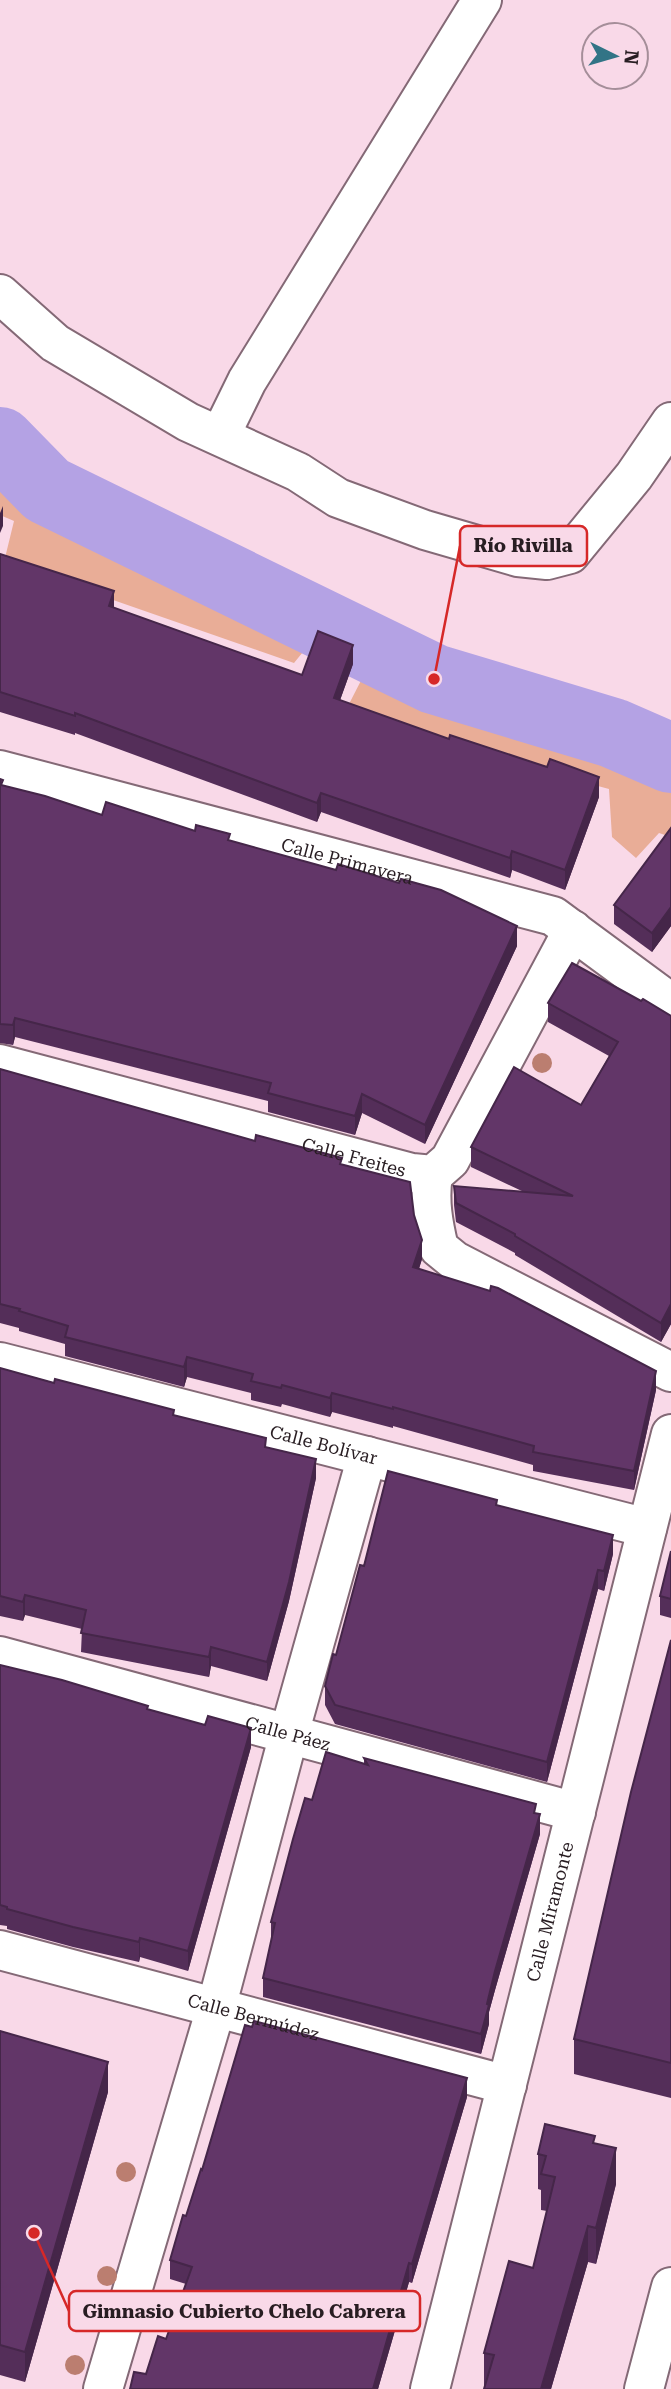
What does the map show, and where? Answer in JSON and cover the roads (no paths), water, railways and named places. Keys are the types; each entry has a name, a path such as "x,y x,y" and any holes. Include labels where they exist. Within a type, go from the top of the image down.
{"street":[{"path":"220,436 247,381 482,0"},
{"path":"0,294 55,343 188,422 298,472 338,498 425,530 518,557 547,561 570,554 634,476 671,422"},
{"name":"Calle Primavera","path":"0,769 553,916 671,1003"},
{"path":"573,930 450,1160 433,1175 430,1194 432,1219 439,1248 455,1261 671,1372"},
{"name":"Calle Freites","path":"0,1064 412,1173 433,1175"},
{"name":"Calle Bolívar","path":"0,1362 647,1528"},
{"name":"Calle Miramonte","path":"430,2389 671,1434"},
{"path":"103,2389 216,2008 289,1734 368,1456"},
{"name":"Calle Páez","path":"0,1656 576,1812"},
{"name":"Calle Bermúdez","path":"0,1950 507,2085"},
{"path":"644,2389 671,2287"}],"waterway":[{"path":"0,442 47,490 434,679 613,733 671,758"}],"place":[{"name":"Río Rivilla","path":"434,679"},
{"name":"Gimnasio Cubierto Chelo Cabrera","path":"34,2233"}]}
